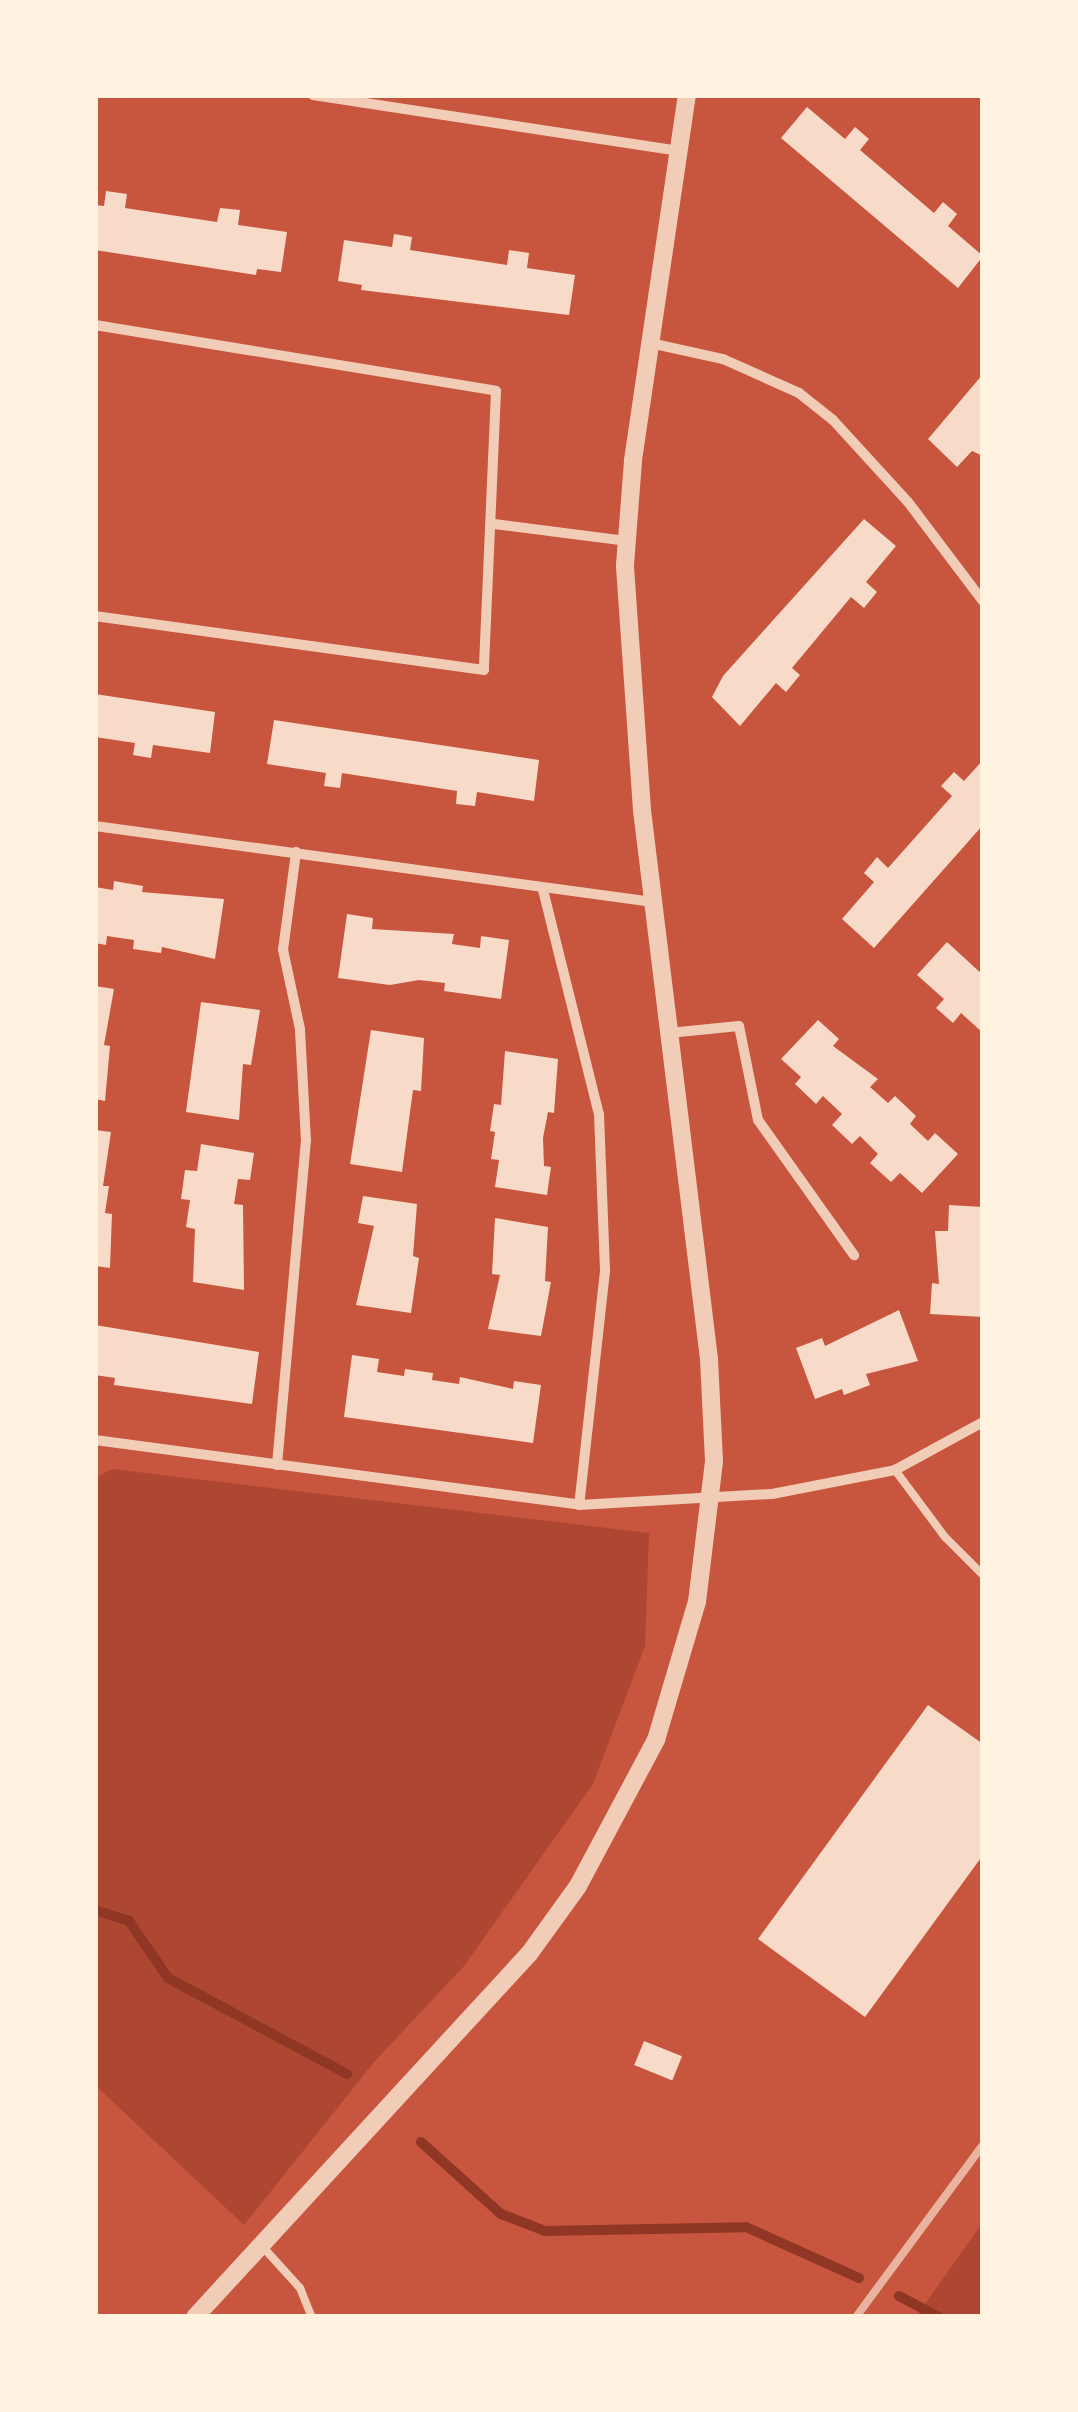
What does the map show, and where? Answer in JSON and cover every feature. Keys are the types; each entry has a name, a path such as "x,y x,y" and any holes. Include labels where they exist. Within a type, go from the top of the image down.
{"street":[{"path":"312,95 678,151"},
{"path":"195,2317 529,1954 616,1825 676,1683 704,1568 711,1496 709,1358 627,670 626,541 650,343 687,95"},
{"path":"95,325 496,391 494,524 484,670 95,616"},
{"path":"650,343 723,359 810,402 908,502 983,601"},
{"path":"494,524 626,541"},
{"path":"95,826 542,890 653,902"},
{"path":"277,1465 306,1140 300,1029 283,950 296,852"},
{"path":"542,890 599,1114 605,1271 579,1505"},
{"path":"669,1034 739,1026 758,1120 854,1255"},
{"path":"95,1440 579,1505 772,1494 896,1470 983,1422"}],"lane":[{"path":"896,1470 944,1537 983,1575"},
{"path":"262,2246 300,2288 312,2317"}],"shaded area":[{"path":"112,1469 649,1533 645,1646 593,1784 464,1966 374,2062 244,2225 95,2085 95,1478"},
{"path":"983,2222 983,2317 916,2317"}],"building":[{"path":"807,107 845,139 855,127 869,139 860,150 934,213 943,202 957,214 948,226 983,256 958,288 781,138"},
{"path":"106,191 127,194 125,208 217,222 220,208 240,210 238,225 287,232 281,272 257,269 256,275 95,250 95,205 104,206"},
{"path":"394,234 412,237 410,250 507,265 509,250 529,253 527,268 575,275 569,315 361,290 362,285 338,281 344,240 392,247"},
{"path":"983,374 983,456 972,451 957,467 928,439"},
{"path":"864,519 896,546 866,582 877,592 864,608 851,597 792,668 800,675 786,692 776,683 740,726 712,697 723,676"},
{"path":"95,694 215,712 210,753 153,745 151,758 133,755 135,743 95,737"},
{"path":"274,720 539,760 534,801 477,792 475,806 456,804 457,791 342,773 340,788 324,786 326,773 267,764"},
{"path":"983,760 983,825 874,948 842,919 874,882 864,873 877,857 888,868 952,796 941,786 954,772 964,781"},
{"path":"114,881 143,886 142,892 224,899 215,959 162,947 161,953 133,949 134,940 107,936 106,945 95,943 95,887 113,890"},
{"path":"347,914 373,918 372,929 454,934 452,944 480,948 481,936 509,940 501,999 444,991 445,983 419,980 390,985 338,978"},
{"path":"947,942 983,975 983,1033 961,1013 953,1023 936,1008 944,999 917,975"},
{"path":"95,986 114,989 104,1045 110,1046 105,1101 95,1099"},
{"path":"201,1002 260,1010 251,1065 243,1064 239,1120 186,1112"},
{"path":"818,1020 839,1039 833,1046 878,1079 870,1087 888,1103 895,1096 916,1116 910,1124 928,1141 935,1133 958,1154 922,1193 900,1173 891,1182 870,1163 878,1154 860,1136 852,1144 832,1125 842,1114 823,1096 816,1104 795,1084 801,1077 781,1059"},
{"path":"371,1030 424,1038 421,1091 413,1090 402,1172 350,1164"},
{"path":"505,1051 558,1059 554,1113 548,1112 543,1138 544,1166 551,1167 547,1195 495,1187 499,1160 491,1159 495,1132 490,1131 494,1104 501,1105"},
{"path":"95,1130 111,1132 103,1186 109,1186 105,1213 112,1214 110,1268 95,1266"},
{"path":"201,1144 254,1153 250,1180 238,1179 234,1204 243,1205 244,1290 193,1282 195,1229 186,1227 190,1200 181,1199 185,1170 197,1171"},
{"path":"363,1196 417,1204 413,1256 419,1258 411,1313 356,1305 374,1226 358,1223"},
{"path":"949,1205 983,1207 983,1317 930,1314 932,1283 939,1284 935,1231 948,1231"},
{"path":"495,1218 548,1227 545,1281 551,1282 541,1336 488,1329 500,1275 492,1274"},
{"path":"899,1310 918,1361 866,1374 870,1385 844,1395 842,1389 815,1399 796,1348 822,1338 825,1346"},
{"path":"95,1325 259,1352 252,1404 114,1385 115,1378 95,1375"},
{"path":"352,1355 379,1359 377,1372 404,1376 405,1369 433,1373 432,1380 459,1384 460,1377 513,1389 514,1381 541,1385 533,1443 344,1417"},
{"path":"928,1705 983,1744 983,1855 865,2017 758,1939"},
{"path":"644,2041 682,2056 672,2080 634,2065"}],"waterway":[{"path":"95,1910 129,1921 168,1978 347,2074"},
{"path":"421,2142 501,2214 545,2231 746,2227 859,2278"},
{"path":"899,2296 939,2317"}],"railway":[{"path":"856,2317 983,2145"}]}
